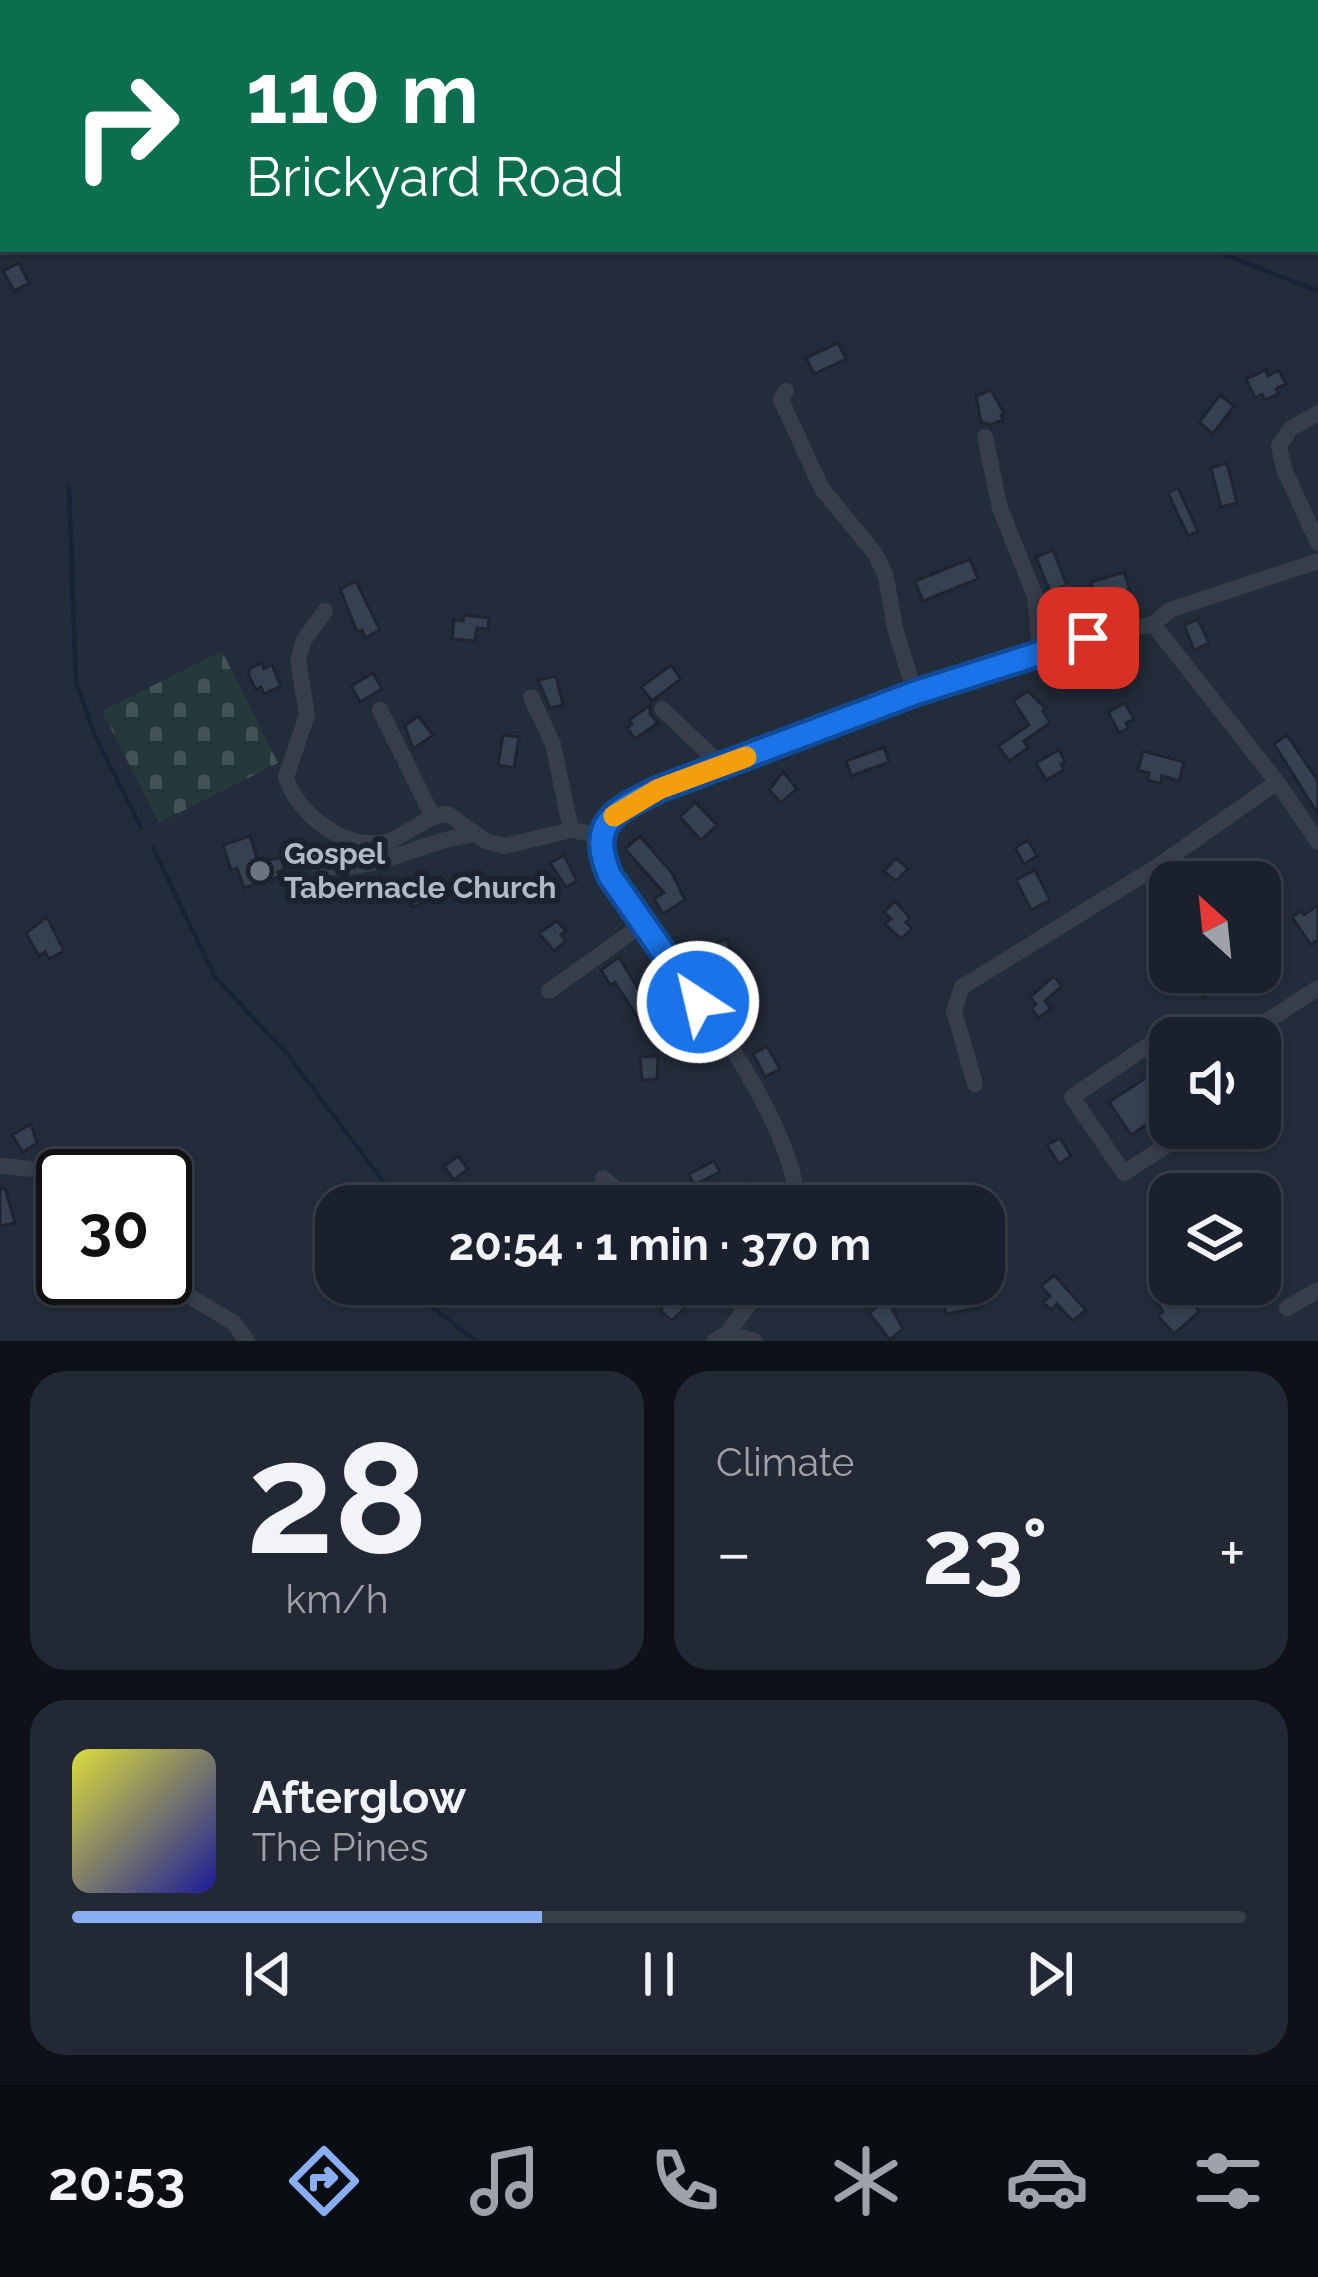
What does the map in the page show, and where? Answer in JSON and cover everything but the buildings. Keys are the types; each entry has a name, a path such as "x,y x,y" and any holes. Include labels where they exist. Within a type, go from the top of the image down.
{"street":[{"path":"786,391 781,400 809,466 885,573 896,632 915,693"},
{"path":"1318,413 1290,429 1279,446 1284,469 1318,543"},
{"path":"985,437 1000,508 1035,596 1040,653"},
{"path":"796,1185 782,1138 749,1076 610,876 601,855 600,835 611,818 627,804 915,693 1088,638 1153,624 1170,610 1318,561"},
{"path":"325,611 304,640 298,660 307,716 286,777 296,800 336,834 358,842 386,843 432,815 448,814 485,841 506,846 571,830 600,835"},
{"path":"1153,624 1318,842"},
{"path":"531,697 553,744 571,830"},
{"path":"662,709 722,766"},
{"path":"380,710 432,815"},
{"path":"975,1084 954,1011 962,987 1161,863 1277,782"},
{"path":"291,850 324,866 368,865 445,837 476,834"},
{"path":"549,991 643,925"},
{"path":"1273,1017 1318,988"},
{"path":"1149,1045 1072,1096 1124,1173 1161,1149"},
{"path":"0,1166 36,1170"},
{"path":"602,1178 610,1185"},
{"path":"1287,1308 1318,1290"},
{"path":"192,1298 234,1323 247,1341"},
{"path":"741,1305 746,1309"},
{"path":"721,1337 749,1305"},
{"path":"721,1337 755,1341"}],"green space":[{"path":"222,651 278,763 159,823 102,711"}],"waterway":[{"path":"1218,252 1318,291"},
{"path":"69,488 76,683 96,738 141,827"},
{"path":"153,848 215,977 287,1054 386,1185"},
{"path":"430,1305 476,1341"}],"slow traffic":[{"path":"614,816 627,804 659,789 746,757"}],"place":[{"name":"Gospel Tabernacle Church","path":"260,871"}],"route":[{"path":"698,1002 610,876 601,855 600,835 611,818 627,804 659,789 915,693 1088,638"}]}
